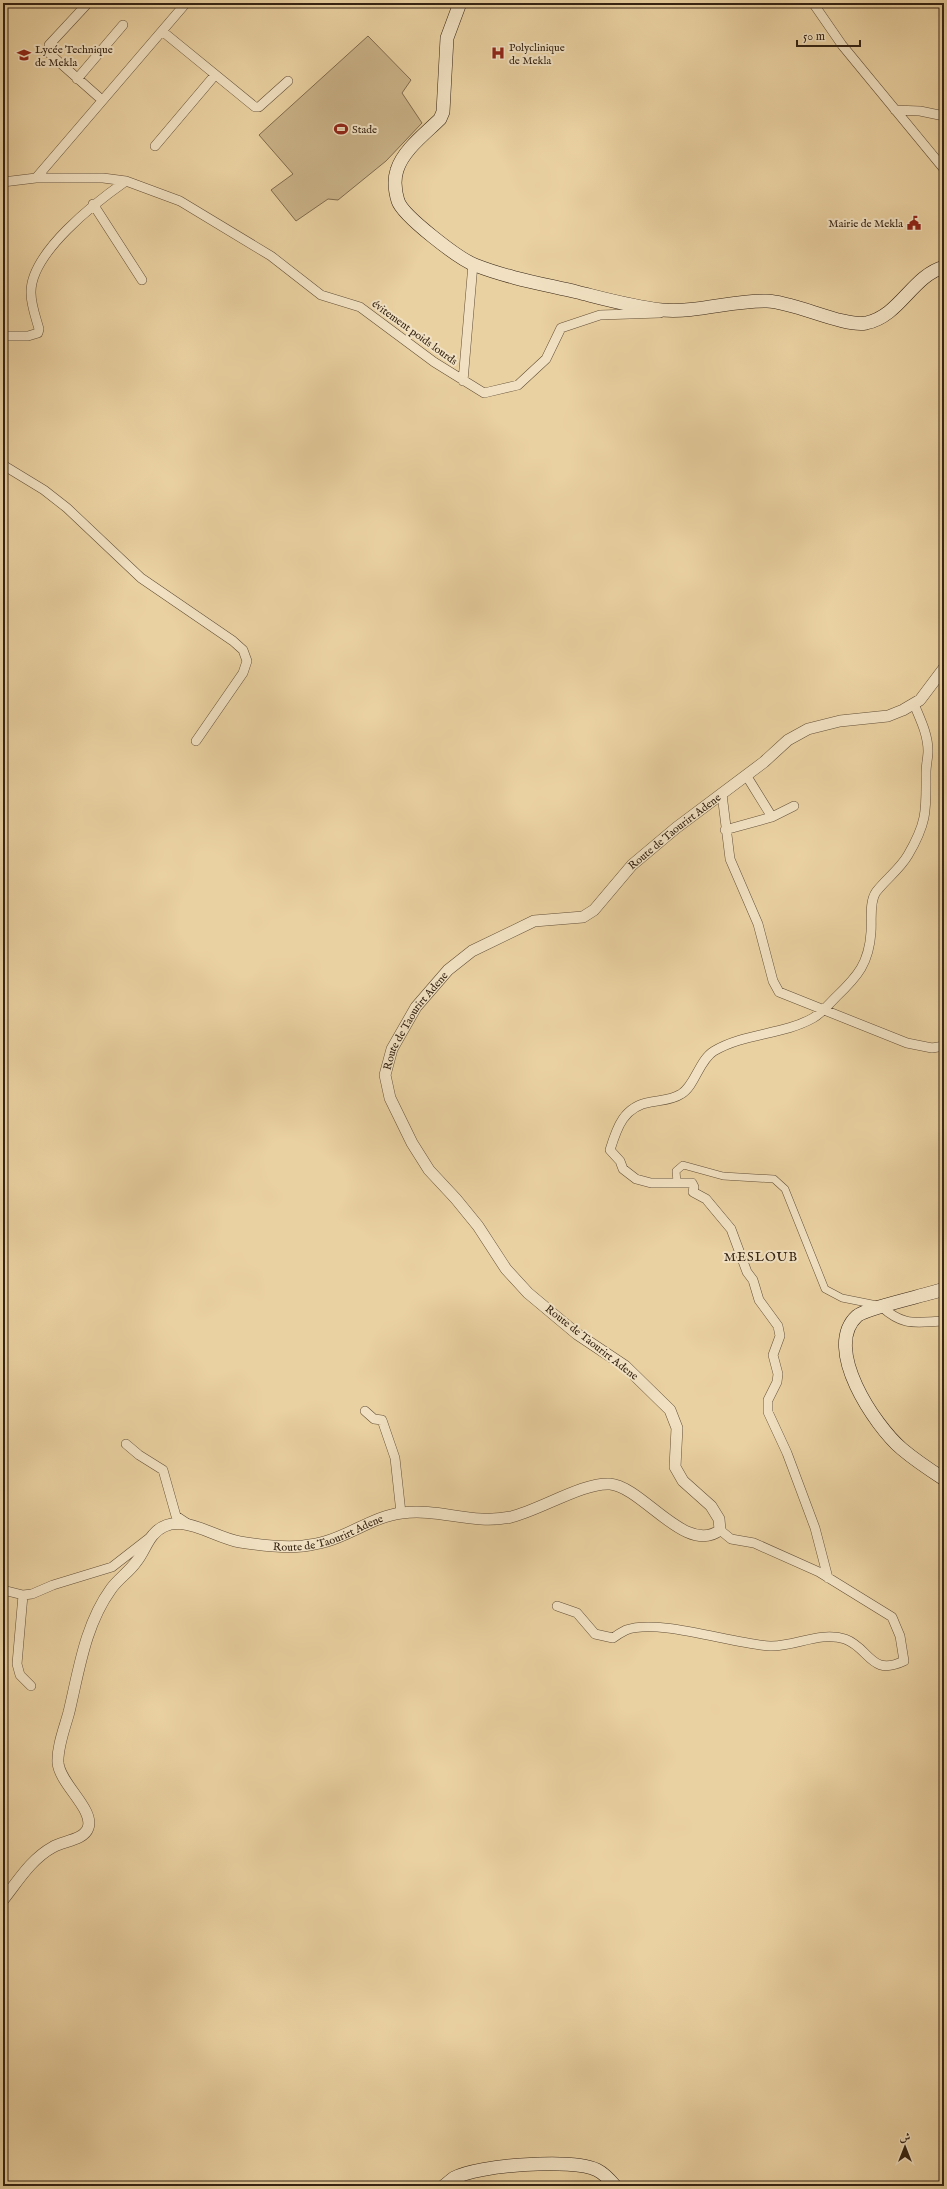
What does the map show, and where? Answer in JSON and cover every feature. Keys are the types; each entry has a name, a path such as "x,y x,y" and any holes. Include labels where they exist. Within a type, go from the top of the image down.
{"main road":[{"path":"460,3 447,38 443,112 440,119 406,155 397,169 395,184 398,202 407,214 441,242 473,264 513,278 632,305 663,310 690,310 767,301 786,304 848,322 865,323 880,317 902,301 915,284 930,272 944,267"},
{"path":"944,1289 858,1315 847,1331 846,1348 850,1372 859,1392 875,1419 901,1448 944,1479"},
{"path":"444,2186 454,2178 475,2171 541,2164 574,2164 596,2169 607,2177 615,2186"}],"street":[{"path":"88,3 49,46 50,54 102,100"},
{"path":"36,178 186,3"},
{"path":"813,3 842,45 944,169"},
{"path":"77,79 122,25"},
{"path":"162,31 257,108 288,81"},
{"path":"155,146 215,75"},
{"path":"895,110 920,111 944,116"},
{"name":"évitement poids lourds","path":"3,182 36,178 103,178 126,182 180,201 271,256 321,294 360,307 463,381 484,393 518,385 546,359 561,328 600,315 647,315 690,310"},
{"path":"3,336 28,336 38,333 39,329 30,294 34,272 54,244 93,204 126,182"},
{"path":"93,204 142,280"},
{"path":"463,381 473,264"},
{"path":"3,465 44,490 93,531 141,578 184,606 243,650 248,661 243,673 196,741"},
{"name":"Route de Taourirt Adene","path":"3,1900 28,1868 49,1848 64,1841 83,1836 88,1830 90,1821 86,1811 63,1779 58,1763 60,1750 92,1622 113,1586 136,1562 153,1535 163,1526 188,1524 238,1542 299,1546 325,1542 388,1515 401,1513 435,1513 462,1519 509,1517 539,1509 581,1490 598,1485 613,1484 627,1490 684,1530 700,1536 712,1535 720,1530 718,1519 711,1506 683,1481 675,1467 677,1428 670,1410 625,1366 577,1334 528,1293 506,1269 478,1226 456,1198 429,1170 412,1144 390,1098 385,1075 392,1049 416,1007 448,970 472,952 534,921 583,917 594,910 632,865 676,828 722,794 788,740 808,729 840,721 888,716 914,704 920,700 944,668"},
{"path":"828,1578 811,1516 787,1452 768,1412 768,1400 777,1382 778,1374 773,1355 780,1336 778,1326 760,1300 731,1229 706,1199 693,1192 694,1187 692,1183 651,1183 636,1178 623,1169 620,1161 610,1150 618,1124 634,1108 645,1103 675,1097 683,1093 708,1055 714,1050 730,1043 790,1027 813,1018 825,1009 852,983 866,961 875,894 907,856 924,820 927,800 926,768 928,746 924,726 914,704"},
{"path":"746,775 772,817"},
{"path":"722,794 725,830 730,859 758,924 776,987 784,995 825,1009 907,1043 932,1048 944,1046"},
{"path":"725,830 772,817 794,806"},
{"path":"678,1182 676,1171 683,1165 723,1176 774,1178 785,1189 825,1289 842,1298 883,1307 894,1318 908,1322 944,1320"},
{"path":"365,1411 374,1419 382,1420 395,1458 401,1513"},
{"path":"126,1444 139,1455 163,1470 176,1516 188,1524"},
{"path":"557,1606 577,1613 595,1634 613,1638 627,1630 653,1627 771,1646 822,1636 845,1640 860,1649 873,1663 892,1667 904,1661 900,1636 892,1616 819,1572 754,1543 731,1539 720,1530"},
{"path":"3,1590 23,1595 32,1594 53,1585 112,1567 153,1535"},
{"path":"23,1595 17,1664 20,1675 31,1686"}],"shaded area":[{"name":"Stade","path":"368,36 411,80 402,93 422,123 386,161 338,200 328,199 296,221 271,190 293,174 259,135"}],"place":[{"name":"Polyclinique de Mekla","path":"498,53"},
{"name":"Lycée Technique de Mekla","path":"24,55"},
{"name":"Stade","path":"341,129"},
{"name":"Mairie de Mekla","path":"914,223"}],"district":[{"name":"MESLOUB","path":"761,1256"}]}
